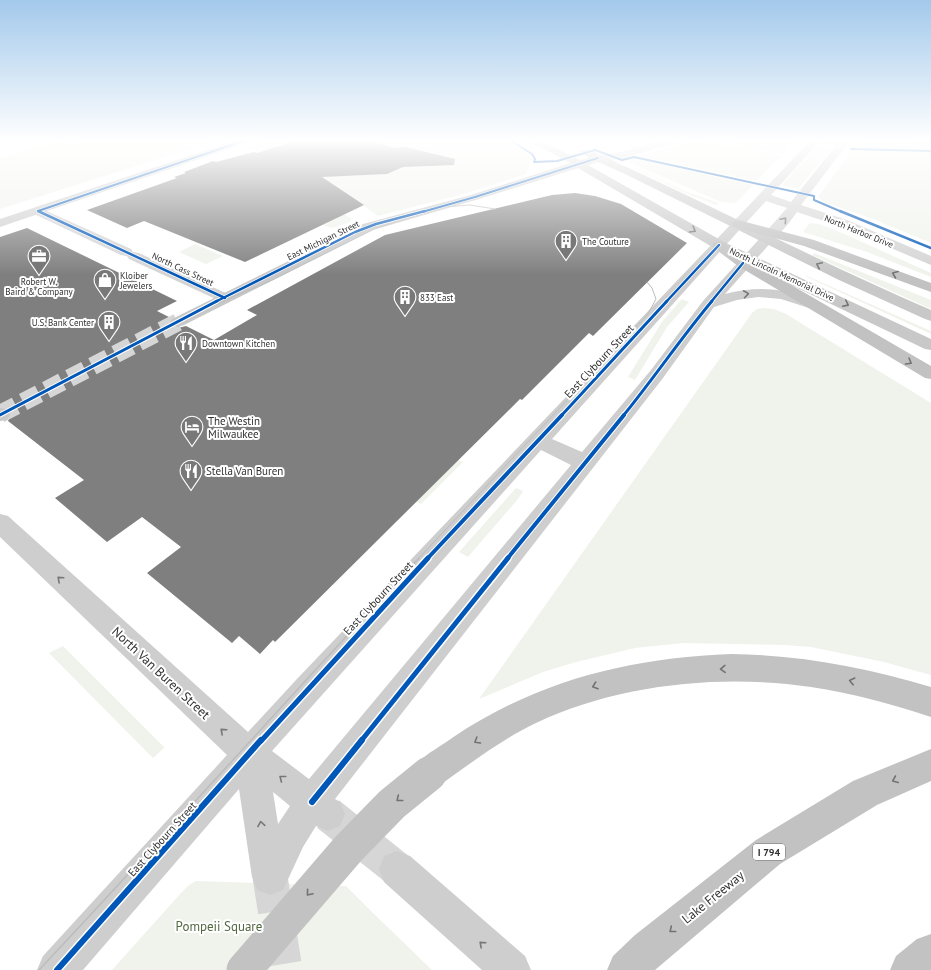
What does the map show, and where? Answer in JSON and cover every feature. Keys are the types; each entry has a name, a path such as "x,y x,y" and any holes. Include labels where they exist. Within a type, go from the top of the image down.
{"highway":[{"path":"769,236 809,243 931,288"},
{"path":"719,245 749,257 809,303 931,374"},
{"path":"244,970 326,872 388,808 466,747 539,706 602,684 693,670 740,668 795,671 847,680 890,690 931,702"},
{"name":"Lake Freeway","path":"627,970 649,949 768,852 865,793 931,765"},
{"path":"910,970 931,952"}],"main road":[{"path":"0,223 113,185"},
{"name":"East Michigan Street","path":"178,322 368,227 509,185"},
{"name":"North Lincoln Memorial Drive","path":"616,185 719,245"},
{"path":"656,185 738,224 769,236 931,316"},
{"name":"East Clybourn Street","path":"57,970 306,690 738,224"},
{"path":"250,754 270,876 291,835 320,808 586,463 657,374 708,304 769,236"},
{"path":"749,257 777,258 931,327"},
{"name":"North Lincoln Memorial Drive","path":"749,257 931,345"},
{"path":"708,304 734,296 764,292 782,294 809,303"},
{"path":"538,441 586,463"},
{"name":"North Van Buren Street","path":"0,523 210,719 250,754 320,808"},
{"path":"397,869 511,970"}],"street":[{"name":"East Clybourn Street","path":"738,224 775,185"},
{"path":"769,236 796,206 810,185"},
{"name":"North Harbor Drive","path":"764,197 796,206 843,223 931,261"},
{"name":"North Cass Street","path":"38,211 224,298"}],"green space":[{"path":"0,185 75,185 0,209"},
{"path":"296,185 317,185 285,193"},
{"path":"335,185 491,185 467,193 378,216"},
{"path":"669,185 719,203 716,205"},
{"path":"683,185 753,185 736,203 722,202"},
{"path":"783,185 801,185 798,189"},
{"path":"827,185 931,185 931,243 873,219 824,202 818,197"},
{"path":"344,214 352,219 350,221 351,222 332,228 323,225"},
{"path":"810,223 819,224 833,229 931,273 931,277 867,252 803,232"},
{"path":"195,244 223,256 206,264 179,252"},
{"path":"814,253 931,300 931,309 812,255"},
{"path":"805,276 931,331 931,334"},
{"path":"682,299 689,302 667,327 635,380 628,377 662,322"},
{"path":"757,309 774,309 786,314 931,403 931,675 884,662 811,647 683,643 635,648 576,662 543,672 479,699 752,313"},
{"path":"458,460 463,462 421,504 416,502"},
{"path":"516,488 523,491 518,499 468,557 459,552"},
{"path":"63,646 163,746 164,748 153,758 49,653"},
{"name":"Pompeii Square","path":"196,881 346,886 432,970 112,970 181,893 189,885"}],"building":[{"path":"157,185 334,185 364,205 245,262 144,221 127,228 87,210"},
{"path":"575,193 595,196 621,204 687,243 593,336 589,333 522,400 520,399 275,642 273,640 260,654 239,636 232,643 147,573 181,547 142,517 107,542 55,498 84,480 8,421 11,414 8,408 0,407 0,237 27,228 177,301 157,311 171,318 169,323 172,326 178,328 186,326 214,340 257,315 247,310 385,235 552,195"}],"tunnel":[{"path":"0,414 178,322"},
{"path":"328,814 397,869"},
{"path":"270,877 285,970"}],"tram line":[{"path":"177,321 268,282 376,228 445,207 470,205 495,209"},
{"path":"418,559 648,314 656,299 652,288 647,282"},
{"path":"39,970 419,558"}],"cycle path":[{"path":"38,211 113,185"},
{"path":"0,415 205,307 355,232 376,224 512,185"},
{"path":"764,185 814,196 814,200 824,205 863,219 931,248"},
{"path":"38,211 225,298"},
{"path":"57,970 306,690 719,245"},
{"path":"312,802 657,374 687,331 743,263"}],"place":[{"name":"The Couture","path":"566,260"},
{"name":"Robert W. Baird & Company","path":"39,276"},
{"name":"Kloiber Jewelers","path":"105,300"},
{"name":"833 East","path":"405,316"},
{"name":"U.S. Bank Center","path":"109,342"},
{"name":"Downtown Kitchen","path":"186,362"},
{"name":"The Westin Milwaukee","path":"192,446"},
{"name":"Stella Van Buren","path":"191,490"}]}
